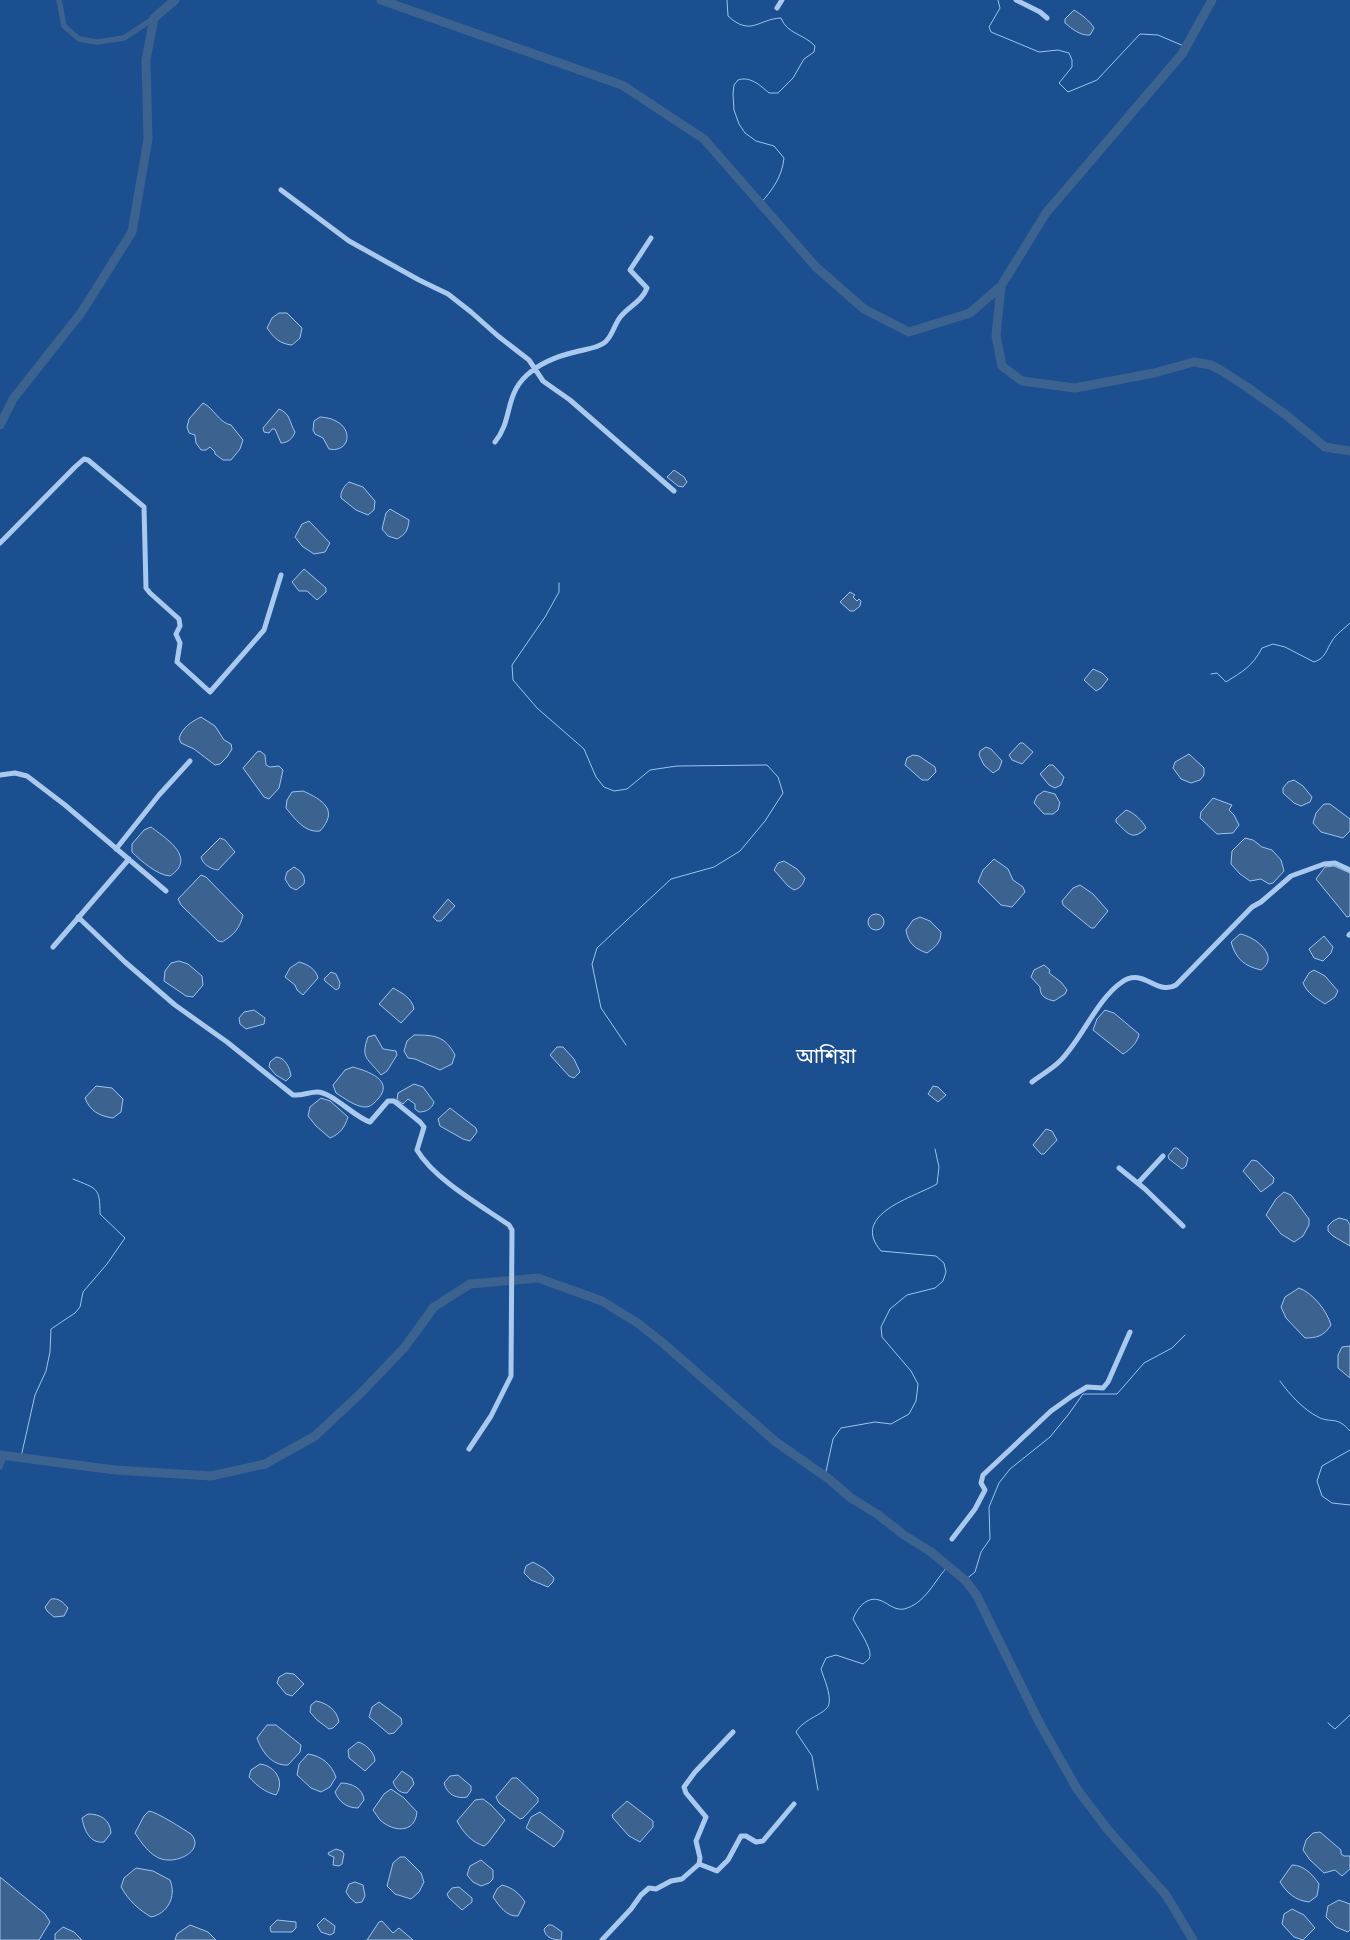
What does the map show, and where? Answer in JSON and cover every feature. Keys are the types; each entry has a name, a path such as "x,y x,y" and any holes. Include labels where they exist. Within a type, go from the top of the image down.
{"street":[{"path":"777,8 782,0"},
{"path":"1016,0 1040,12 1047,18"},
{"path":"280,190 349,241 448,294 530,360 543,381 570,400 674,491"},
{"path":"495,442 503,432 511,398 517,386 535,369 559,356 595,348 609,338 616,322 630,306 640,300 647,288 630,270 651,238"},
{"path":"0,543 75,467 84,459 88,460 144,507 146,588 179,619 180,626 176,634 180,644 177,662 210,692 264,630 281,575"},
{"path":"116,849 159,795 190,761"},
{"path":"0,775 15,773 27,776 65,805 166,891"},
{"path":"54,947 128,859"},
{"path":"1032,1082 1060,1061 1104,1000 1123,981 1139,977 1163,988 1170,988 1252,907 1261,902 1291,876 1324,864 1335,863 1350,870"},
{"path":"78,918 175,1005 226,1042 293,1095 300,1096 318,1091 363,1120 370,1122 388,1101 394,1101 424,1127 417,1150 424,1162 509,1225 512,1230 511,1376 491,1416 469,1449"},
{"path":"1138,1183 1163,1156"},
{"path":"1118,1168 1138,1183 1183,1226"},
{"path":"952,1539 975,1509 985,1490 981,1484 983,1475 1051,1411 1087,1387 1104,1388 1130,1332"},
{"path":"602,1940 649,1888 656,1889 671,1881 682,1879 699,1864 700,1858 696,1840 706,1818 686,1794 684,1787 700,1766 733,1732"},
{"path":"699,1864 717,1871 728,1860 741,1836 746,1836 756,1842 763,1841 794,1804"}],"water":[{"path":"1074,10 1094,28 1090,35 1080,33 1065,23 1065,19"},
{"path":"279,313 287,313 302,328 300,338 292,345 278,340 267,328 272,318"},
{"path":"203,403 223,421 231,425 243,440 240,449 231,460 223,460 210,447 206,450 201,450 196,443 195,435 189,433 187,427 189,419"},
{"path":"279,409 288,416 295,432 290,440 284,443 281,443 275,429 272,429 269,433 264,432 263,428"},
{"path":"320,417 332,419 345,429 347,436 343,446 337,449 329,449 323,438 315,434 313,430 314,421"},
{"path":"674,470 684,477 687,482 683,487 678,486 667,477"},
{"path":"349,482 363,487 375,501 374,510 368,515 356,510 341,498 343,489"},
{"path":"390,509 409,520 406,531 397,539 388,536 382,529 386,513"},
{"path":"309,521 330,543 325,552 314,554 302,546 295,537 302,524"},
{"path":"304,569 326,588 326,592 317,600 307,591 299,591 292,582"},
{"path":"850,592 855,595 853,597 857,601 859,599 861,601 860,606 854,611 850,611 840,602"},
{"path":"1093,669 1102,673 1108,679 1096,691 1084,680"},
{"path":"201,717 215,726 224,740 231,744 232,749 220,764 215,765 194,749 181,743 179,738 185,728"},
{"path":"1020,743 1023,743 1033,752 1022,764 1012,760 1009,755"},
{"path":"986,747 991,749 1002,761 999,769 993,773 984,765 979,755 980,751"},
{"path":"260,751 265,755 266,765 270,767 279,766 283,770 279,788 269,799 264,797 243,768"},
{"path":"1189,754 1204,768 1204,775 1200,780 1191,783 1181,779 1173,768 1175,762"},
{"path":"913,755 919,756 935,767 936,772 928,780 922,780 905,765 907,758"},
{"path":"1049,765 1053,765 1064,777 1061,785 1055,788 1049,785 1040,774"},
{"path":"1294,780 1303,786 1312,797 1310,802 1301,806 1294,803 1283,793 1283,788 1288,782"},
{"path":"303,791 317,798 326,806 328,817 326,824 320,831 305,828 286,808 287,800 292,792"},
{"path":"1044,791 1055,794 1060,803 1058,810 1053,814 1044,814 1034,803 1037,796"},
{"path":"1213,798 1232,805 1229,810 1239,825 1233,833 1217,834 1200,818 1201,812"},
{"path":"1324,804 1330,804 1350,819 1350,831 1343,838 1321,832 1313,823 1316,813"},
{"path":"1126,810 1138,817 1146,828 1137,835 1130,834 1116,822 1116,819"},
{"path":"151,827 177,849 180,856 181,862 178,869 170,876 155,870 132,852 132,844 144,830"},
{"path":"220,838 225,840 235,852 218,870 208,866 201,857"},
{"path":"1245,838 1272,850 1281,860 1284,871 1273,883 1269,884 1261,879 1250,881 1231,864 1232,851"},
{"path":"994,859 1008,869 1013,880 1023,887 1025,892 1012,907 1001,905 978,882 983,870"},
{"path":"784,861 797,869 805,878 800,887 794,890 774,870 778,863"},
{"path":"1334,866 1350,873 1350,916 1347,917 1316,879 1325,867"},
{"path":"294,867 304,876 304,884 296,890 290,887 285,879 287,872"},
{"path":"201,875 206,877 243,915 236,931 222,942 218,941 181,905 178,899"},
{"path":"1080,885 1093,894 1108,911 1094,928 1091,928 1063,905 1062,901 1073,888"},
{"path":"448,899 455,906 441,921 437,921 433,917"},
{"path":"876,914 882,916 884,922 882,928 876,930 870,928 868,922 870,916"},
{"path":"920,917 930,921 941,932 939,942 927,953 913,945 908,939 906,930 913,920"},
{"path":"1240,934 1252,938 1267,953 1266,965 1261,970 1245,964 1235,953 1231,942"},
{"path":"1324,936 1333,947 1331,953 1323,961 1314,958 1309,949"},
{"path":"179,961 188,964 202,976 203,985 193,997 186,996 164,981 165,971 171,963"},
{"path":"299,962 311,967 318,978 303,995 285,977 290,968"},
{"path":"1044,965 1050,970 1049,973 1061,982 1067,990 1065,994 1054,1001 1042,995 1040,987 1031,977 1034,970"},
{"path":"1314,970 1325,976 1338,991 1335,997 1325,1004 1309,992 1303,983 1309,973"},
{"path":"331,972 336,974 340,983 339,988 336,990 324,979"},
{"path":"393,988 409,999 414,1009 401,1023 379,1004"},
{"path":"254,1010 265,1018 264,1024 246,1029 240,1024 239,1018 244,1012"},
{"path":"1105,1010 1114,1013 1139,1034 1133,1046 1123,1054 1093,1030 1097,1019"},
{"path":"375,1035 383,1049 396,1051 397,1055 387,1071 381,1075 365,1054 368,1037"},
{"path":"414,1035 434,1036 443,1040 455,1055 452,1064 440,1070 415,1059 408,1058 404,1051 407,1041"},
{"path":"557,1047 563,1047 574,1059 580,1072 574,1078 569,1076 550,1055"},
{"path":"276,1057 282,1059 288,1066 291,1076 286,1081 276,1075 269,1067 270,1062"},
{"path":"353,1067 372,1074 381,1082 382,1092 378,1099 369,1106 358,1106 336,1093 333,1085 345,1070"},
{"path":"414,1084 423,1087 434,1102 428,1110 419,1112 415,1109 415,1104 408,1099 403,1104 397,1100 398,1093"},
{"path":"96,1086 112,1088 123,1099 121,1112 113,1118 96,1112 87,1103 85,1098"},
{"path":"933,1086 938,1087 946,1095 938,1102 928,1094"},
{"path":"321,1098 330,1101 348,1117 342,1130 330,1138 308,1116 310,1107"},
{"path":"450,1108 476,1128 477,1132 470,1141 440,1126 438,1119"},
{"path":"1046,1129 1052,1131 1057,1140 1044,1154 1041,1154 1033,1145"},
{"path":"1174,1148 1177,1148 1188,1158 1186,1166 1182,1169 1169,1159 1168,1156"},
{"path":"1252,1160 1257,1161 1274,1178 1273,1183 1261,1192 1243,1171"},
{"path":"1284,1192 1291,1195 1309,1219 1309,1225 1303,1236 1294,1242 1281,1234 1266,1215 1276,1199"},
{"path":"1339,1218 1347,1220 1350,1225 1350,1246 1328,1231 1328,1226"},
{"path":"1299,1288 1314,1298 1323,1308 1329,1320 1331,1325 1320,1336 1305,1338 1286,1318 1281,1307 1285,1297"},
{"path":"1350,1346 1350,1378 1338,1368 1338,1355 1342,1347"},
{"path":"533,1562 545,1569 554,1578 548,1587 531,1580 524,1573 526,1566"},
{"path":"51,1599 61,1601 68,1608 64,1616 54,1617 47,1611 45,1607"},
{"path":"286,1673 294,1674 304,1684 292,1696 286,1694 277,1683 279,1677"},
{"path":"316,1701 328,1705 336,1714 339,1722 333,1728 329,1729 310,1712 311,1705"},
{"path":"379,1702 401,1718 402,1724 394,1733 389,1734 369,1717 372,1707"},
{"path":"267,1725 276,1725 301,1745 300,1752 288,1765 272,1761 262,1748 257,1738"},
{"path":"358,1742 370,1749 375,1758 375,1761 365,1771 349,1758 348,1750"},
{"path":"308,1754 325,1761 336,1777 330,1787 321,1792 311,1788 297,1775 299,1764"},
{"path":"260,1764 271,1768 277,1775 280,1785 276,1795 261,1788 249,1777 251,1770"},
{"path":"402,1771 412,1778 414,1784 407,1793 398,1790 393,1782"},
{"path":"458,1775 471,1786 471,1791 467,1797 453,1795 445,1787 444,1783 450,1776"},
{"path":"512,1778 517,1778 538,1798 538,1802 520,1819 499,1803 496,1797"},
{"path":"341,1783 352,1785 359,1789 364,1800 358,1808 347,1806 339,1799 335,1792"},
{"path":"391,1789 404,1798 417,1812 412,1824 403,1829 397,1829 385,1824 373,1810 384,1794"},
{"path":"483,1799 505,1820 484,1846 468,1836 457,1821 475,1800"},
{"path":"627,1801 653,1821 653,1827 640,1842 629,1836 612,1815"},
{"path":"149,1811 164,1817 191,1834 195,1845 190,1853 174,1860 168,1860 148,1851 135,1833 144,1816"},
{"path":"540,1812 564,1831 561,1839 554,1847 526,1828 531,1817"},
{"path":"88,1814 100,1816 109,1824 111,1833 104,1842 95,1841 88,1835 82,1818"},
{"path":"1320,1832 1341,1850 1341,1854 1350,1856 1350,1869 1342,1876 1335,1870 1324,1873 1310,1860 1303,1850 1306,1840 1313,1833"},
{"path":"336,1849 344,1854 342,1864 339,1866 333,1865 334,1857 328,1853"},
{"path":"400,1857 405,1857 421,1873 424,1882 419,1892 411,1899 395,1894 387,1886 393,1863"},
{"path":"481,1860 493,1870 493,1879 481,1886 473,1882 467,1875 470,1866"},
{"path":"1292,1865 1304,1869 1319,1884 1317,1896 1309,1902 1292,1896 1280,1882"},
{"path":"136,1868 153,1871 170,1880 172,1893 169,1904 157,1915 151,1917 142,1911 131,1901 121,1887 124,1878"},
{"path":"0,1877 45,1914 50,1922 39,1940 0,1940"},
{"path":"355,1882 363,1885 365,1896 362,1902 356,1903 346,1892 349,1884"},
{"path":"502,1885 515,1891 525,1902 518,1916 507,1913 493,1897 497,1889"},
{"path":"459,1887 472,1898 472,1902 462,1910 447,1894 452,1888"},
{"path":"1339,1900 1350,1904 1350,1930 1348,1932 1336,1927 1326,1917 1328,1906"},
{"path":"1292,1909 1304,1915 1315,1928 1303,1940 1294,1937 1282,1924 1284,1914"},
{"path":"324,1918 335,1926 334,1933 330,1935 321,1932 317,1925"},
{"path":"277,1920 296,1922 296,1928 292,1932 271,1932 270,1927"},
{"path":"382,1921 393,1933 399,1928 413,1940 367,1940 379,1922"},
{"path":"190,1925 208,1932 216,1940 175,1940 177,1934"},
{"path":"548,1925 552,1925 562,1932 561,1940 553,1939 546,1935 544,1929"},
{"path":"63,1927 74,1932 82,1940 55,1940 55,1934"}],"waterway":[{"path":"59,0 64,26 79,39 97,42 124,38 154,18"},
{"path":"0,425 13,399 81,313 132,232 148,139 146,60 154,18 175,0"},
{"path":"381,0 622,85 704,139 816,267 864,309 909,332 970,313 1001,286 1046,213 1182,54 1212,0"},
{"path":"727,0 728,16 736,22 749,26 781,18 791,31 815,46 814,52 804,59 793,78 778,93 769,93 758,84 747,79 738,80 734,85 734,110 739,124 745,133 756,141 774,146 784,158 776,182 760,204"},
{"path":"998,0 1000,8 989,27 991,32 1039,52 1058,50 1069,53 1072,67 1059,83 1068,92 1097,80 1140,34 1158,35 1186,47"},
{"path":"1001,286 996,336 1002,366 1022,381 1075,388 1154,373 1194,362 1211,365 1247,387 1286,415 1325,447 1350,451"},
{"path":"559,583 559,592 545,617 512,665 513,680 537,708 584,749 596,777 604,787 614,791 627,789 650,770 677,766 767,765 778,777 783,793 765,821 740,851 714,867 671,879 597,948 592,964 601,1008 626,1045"},
{"path":"1211,674 1217,673 1226,682 1251,664 1262,648 1273,644 1285,647 1314,662 1323,656 1334,638 1350,623"},
{"path":"825,1476 833,1439 841,1428 875,1422 891,1424 909,1414 916,1401 918,1384 911,1371 882,1337 881,1327 890,1309 907,1295 935,1288 943,1281 946,1272 944,1263 936,1256 881,1251 873,1238 873,1227 879,1217 889,1208 937,1184 939,1167 935,1149"},
{"path":"21,1457 35,1395 46,1371 50,1352 51,1329 75,1313 80,1307 83,1292 107,1264 125,1238 100,1214 98,1194 95,1190 73,1179"},
{"path":"0,1455 115,1470 211,1476 265,1464 315,1436 361,1393 404,1348 434,1307 470,1284 538,1278 602,1301 639,1324 664,1344 776,1442 829,1479 851,1498 931,1552 965,1580 977,1596 1039,1722 1077,1789 1108,1830 1166,1895 1193,1940"},
{"path":"965,1580 975,1572 981,1552 990,1539 989,1507 999,1483 1010,1469 1050,1437 1083,1394 1117,1394 1144,1363 1172,1348 1185,1335"},
{"path":"1280,1381 1307,1410 1323,1419 1337,1421 1350,1431"},
{"path":"1350,1450 1322,1466 1317,1481 1322,1496 1332,1503 1350,1505"},
{"path":"0,1467 4,1456"},
{"path":"818,1790 812,1756 796,1732 804,1723 824,1711 829,1704 828,1691 821,1669 826,1658 836,1655 863,1664 869,1659 870,1651 853,1619 863,1604 874,1599 897,1609 911,1606 924,1597 948,1566"},
{"path":"1328,1723 1335,1729 1350,1715"}],"district":[{"name":"আশিয়া","path":"826,1056"}]}
